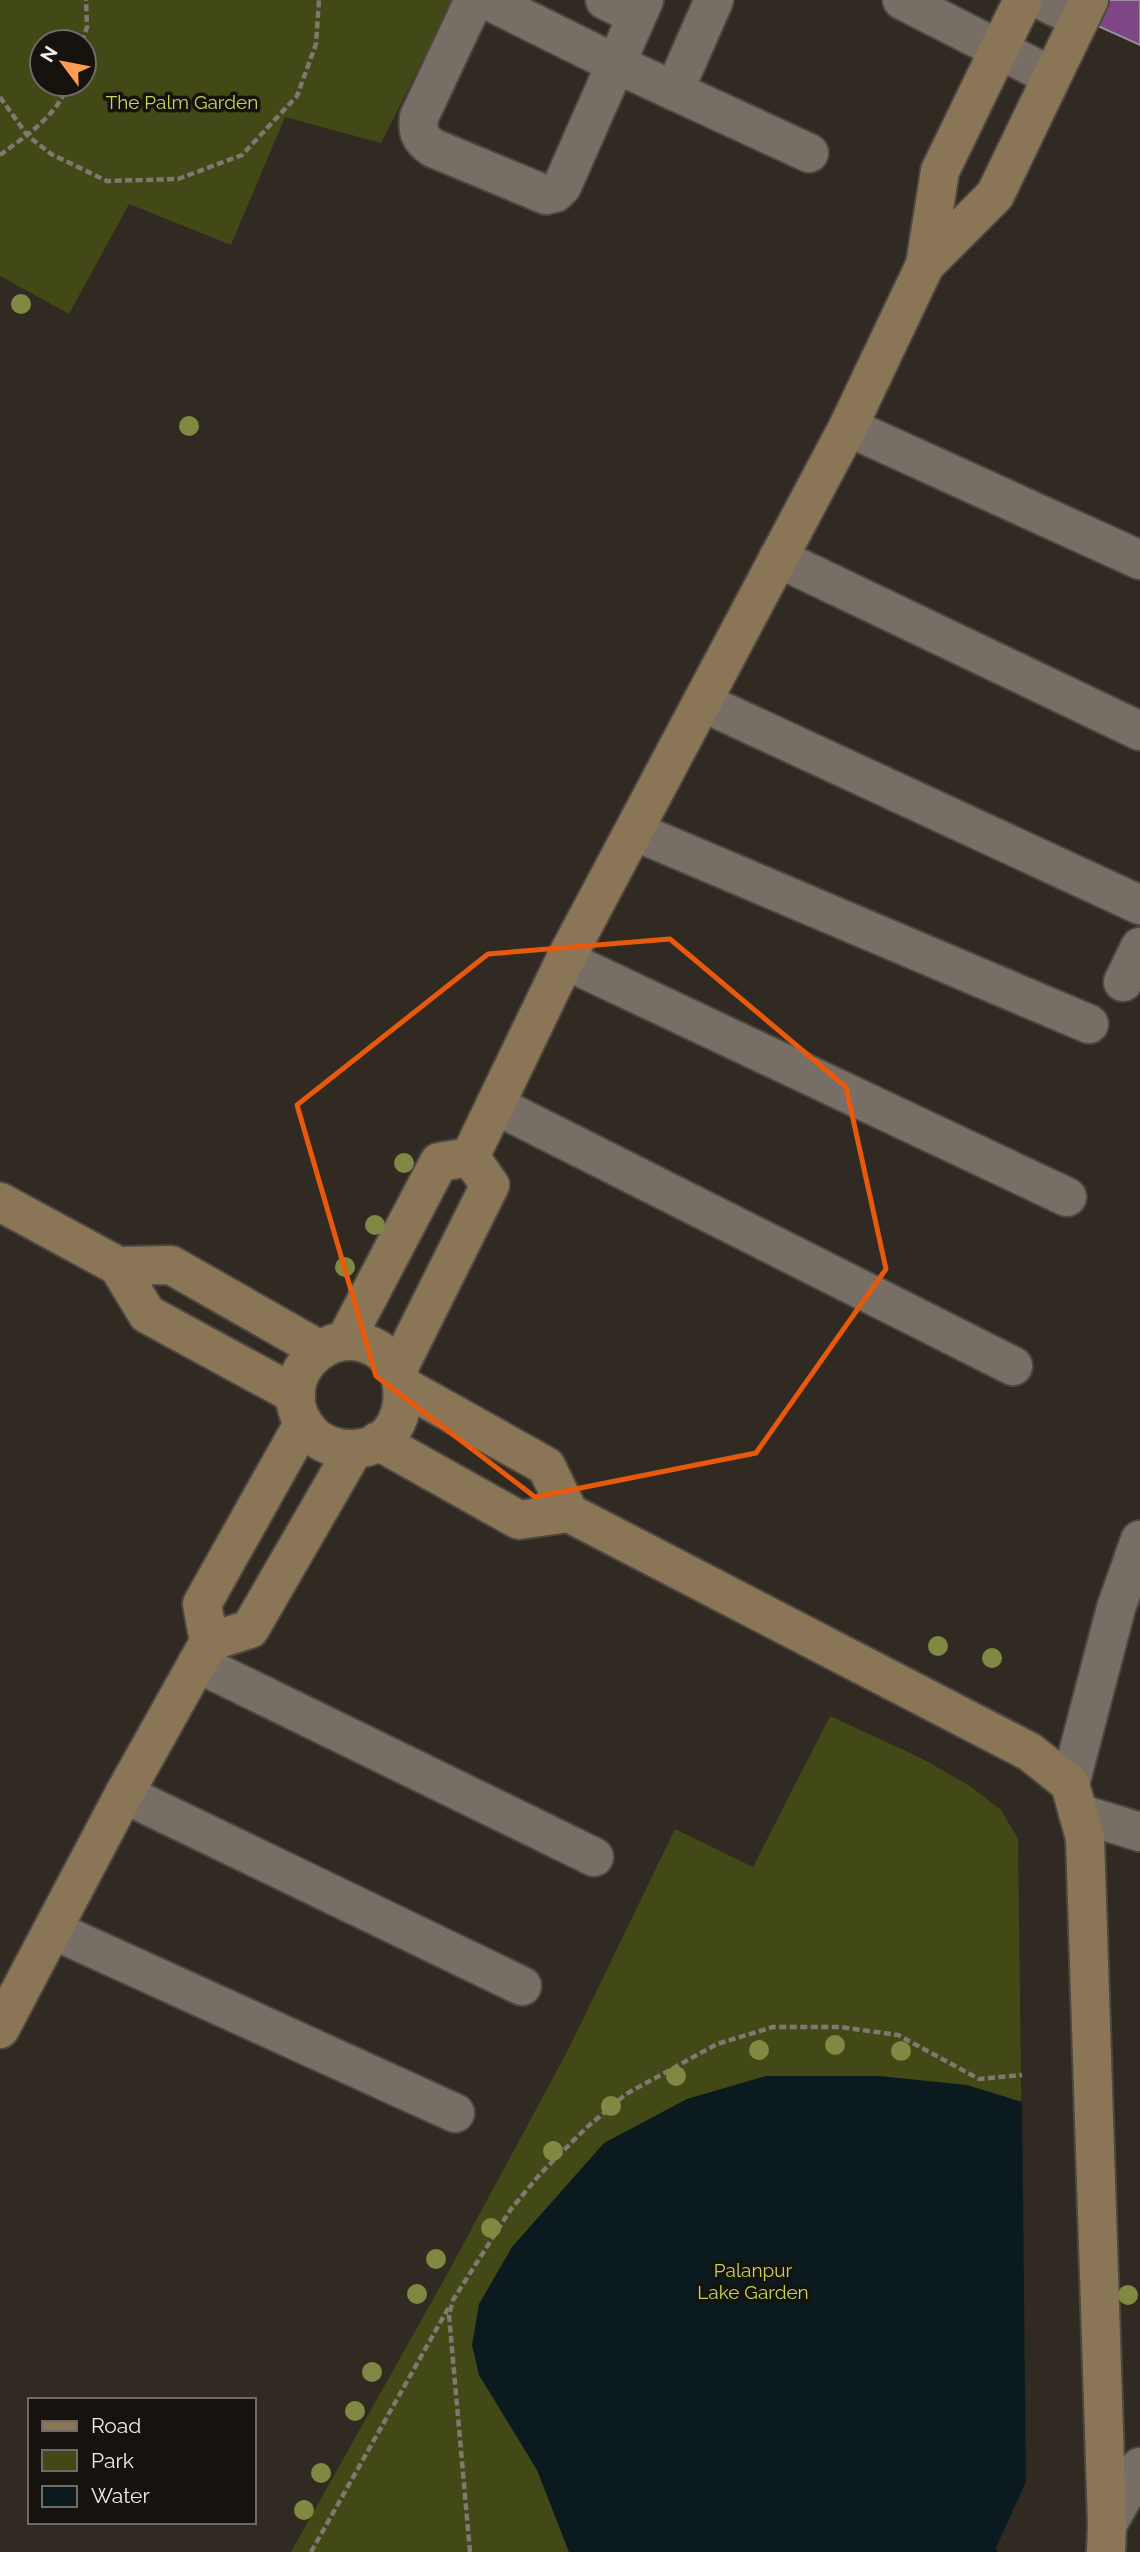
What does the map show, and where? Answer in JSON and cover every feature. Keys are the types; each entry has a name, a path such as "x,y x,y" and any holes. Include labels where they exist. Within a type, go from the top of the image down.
{"street":[{"path":"474,0 419,117 418,130 422,141 546,195 562,186 616,64 629,5"},
{"path":"487,0 616,64 809,153"},
{"path":"674,91 715,0"},
{"path":"902,0 1051,76"},
{"path":"470,1157 565,960 848,428 925,265 940,171 1023,0"},
{"path":"925,265 995,195 1085,9 1041,0"},
{"path":"848,428 1140,560"},
{"path":"778,558 1140,731"},
{"path":"702,702 1140,905"},
{"path":"634,831 1089,1024"},
{"path":"1123,982 1140,947"},
{"path":"565,960 1067,1197"},
{"path":"495,1105 1013,1367"},
{"path":"470,1157 439,1162 332,1345 307,1362 298,1378 300,1410 313,1436 325,1444 366,1445 519,1520 569,1513 1030,1752 1074,1798 1140,1832"},
{"path":"401,1378 490,1185 470,1157"},
{"path":"0,1202 118,1266 171,1265 332,1345 361,1342 376,1347 388,1356 401,1378 404,1402 391,1431 366,1445 250,1629 203,1653"},
{"path":"118,1266 147,1314 300,1410"},
{"path":"401,1378 546,1466 569,1513"},
{"path":"0,2029 124,1794 203,1653 202,1604 300,1410"},
{"path":"1107,2539 1085,1838 1074,1798 1116,1608 1140,1540"},
{"path":"203,1653 594,1857"},
{"path":"124,1794 522,1986"},
{"path":"53,1930 455,2113"},
{"path":"1107,2539 1140,2467"}],"path":[{"path":"86,0 87,28"},
{"path":"0,97 27,135 51,154 107,181 178,179 242,155 297,96 316,44 319,0"},
{"path":"0,155 27,135 63,98"},
{"path":"311,2552 453,2300 511,2209 586,2128 626,2094 717,2044 773,2027 840,2027 898,2035 979,2080 1022,2076"},
{"path":"453,2300 449,2315 470,2552"}],"highlighted area":[{"path":"670,939 846,1087 886,1269 756,1453 535,1497 376,1376 297,1105 488,954"}],"green space":[{"name":"The Palm Garden","path":"0,0 453,0 381,143 285,117 231,245 129,204 69,314 0,276"},
{"name":"Palanpur Lake Garden","path":"830,1716 921,1758 970,1786 1001,1810 1018,1839 1026,2482 996,2548 998,2552 291,2552 445,2278 568,2050 675,1829 753,1867"}],"water":[{"path":"766,2076 879,2076 967,2085 1022,2102 1026,2482 996,2548 998,2552 569,2552 537,2470 479,2375 472,2345 479,2304 512,2247 604,2143 687,2099"}],"building":[{"path":"1109,0 1140,0 1140,45 1098,26"}]}
